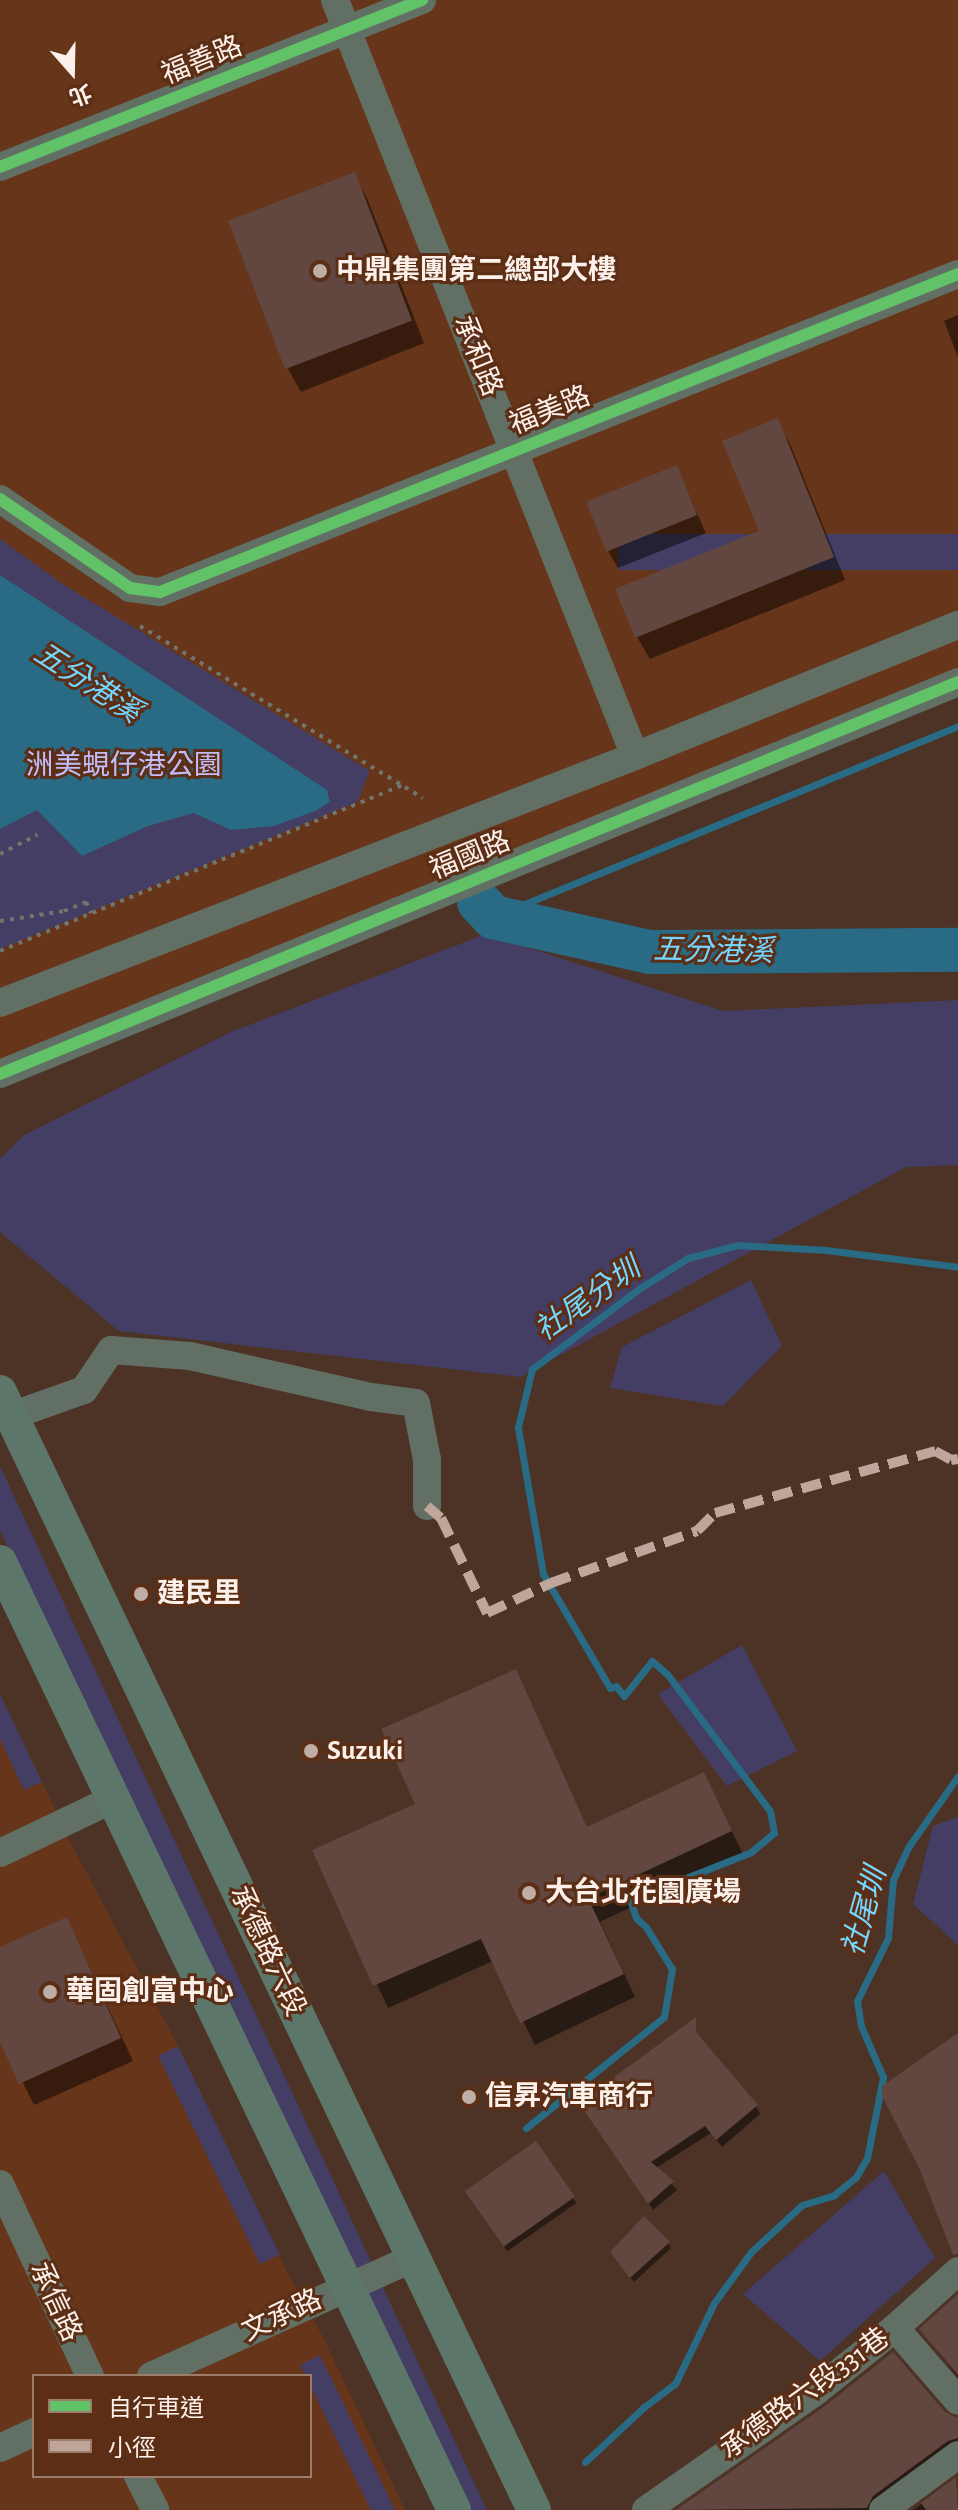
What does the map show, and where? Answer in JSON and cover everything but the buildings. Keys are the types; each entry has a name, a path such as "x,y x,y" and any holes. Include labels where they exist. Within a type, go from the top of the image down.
{"main road":[{"name":"承德路六段","path":"6,1404 534,2510"},
{"path":"0,1562 454,2510"}],"street":[{"name":"承和路","path":"335,0 635,756"},
{"name":"福善路","path":"0,167 422,0"},
{"name":"福美路","path":"0,499 130,588 160,592 958,274"},
{"name":"福國路","path":"0,1003 635,756 958,625"},
{"name":"福國路","path":"0,1074 958,682"},
{"path":"6,1404 84,1390 111,1350 190,1356 371,1397 416,1403 427,1460 427,1506"},
{"path":"0,1853 113,1799"},
{"name":"承信路","path":"0,2184 89,2374"},
{"name":"文承路","path":"155,2374 413,2258"},
{"name":"承德路六段331巷","path":"646,2510 815,2392 895,2328 958,2271"},
{"path":"895,2328 958,2401"},
{"path":"0,2448 32,2433"},
{"path":"883,2510 958,2455"},
{"path":"139,2478 155,2510"}],"path":[{"path":"140,626 423,798"},
{"path":"0,951 402,785"},
{"path":"1,852 37,835"},
{"path":"0,921 64,911 86,902 91,913"}],"shaded area":[{"path":"0,0 958,0 958,687 0,1081"},
{"path":"0,1694 73,1847 178,2046 278,2255 324,2339 405,2510 0,2510"}],"green space":[{"path":"618,534 958,534 958,570 618,570"},
{"name":"洲美蜆仔港公園","path":"0,539 64,585 370,771 357,802 0,949"},
{"path":"486,934 723,1011 958,1000 958,1165 906,1167 520,1377 119,1331 0,1232 0,1159 24,1135 231,1032"},
{"path":"751,1280 782,1346 723,1406 610,1388 622,1347"},
{"path":"0,1466 487,2510 457,2510 0,1530"},
{"path":"742,1645 797,1751 727,1786 658,1694"},
{"path":"0,1694 42,1782 24,1790 0,1739"},
{"path":"958,1817 958,1945 913,1904 933,1826"},
{"path":"178,2046 280,2255 260,2264 158,2056"},
{"path":"884,2171 935,2258 820,2361 743,2294"},
{"path":"320,2355 395,2510 371,2510 312,2389 312,2374 305,2374 300,2365"}],"water":[{"path":"0,575 327,790 330,802 274,826 231,830 194,813 148,826 82,856 37,810 0,829"}],"waterway":[{"path":"493,917 958,726"},
{"name":"五分港溪","path":"479,902 493,917 650,952 958,950"},
{"name":"社尾分圳","path":"526,2128 664,2017 672,1969 646,1927 636,1918 630,1900 751,1852 774,1833 770,1811 667,1674 652,1661 624,1696 616,1686 610,1688 543,1574 518,1427 532,1369 640,1288 688,1258 738,1245 826,1250 958,1267"},
{"name":"社尾圳","path":"585,2462 644,2407 675,2384 714,2303 751,2252 802,2205 834,2195 856,2177 867,2158 883,2077 861,2026 857,2001 888,1938 893,1880 909,1846 958,1776"}],"marked path":[{"path":"427,1506 441,1518 487,1613 551,1583 697,1531 715,1513 935,1451 951,1460 958,1459"}],"cycle path":[{"path":"0,167 422,0"},
{"path":"0,499 130,588 160,592 958,274"},
{"path":"0,1074 958,682"}],"place":[{"name":"中鼎集團第二總部大樓","path":"320,271"},
{"name":"建民里","path":"141,1594"},
{"name":"Suzuki","path":"311,1751"},
{"name":"大台北花園廣場","path":"529,1893"},
{"name":"華固創富中心","path":"50,1992"},
{"name":"信昇汽車商行","path":"469,2097"}]}
